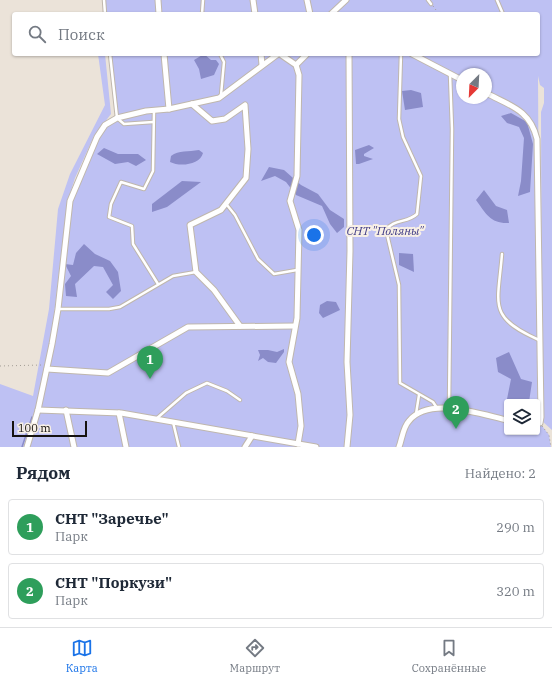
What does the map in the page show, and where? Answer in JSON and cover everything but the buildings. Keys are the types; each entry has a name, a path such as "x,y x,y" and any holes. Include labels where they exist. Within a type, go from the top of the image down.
{"street":[{"path":"158,0 160,12"},
{"path":"254,0 255,12"},
{"path":"307,0 310,12"},
{"path":"336,12 346,0"},
{"path":"164,56 168,109"},
{"path":"260,56 262,66"},
{"path":"27,447 38,410 58,309 70,201 97,136 105,126 117,118 219,98 221,95 276,56"},
{"path":"282,56 296,65 299,75 297,176 290,201 299,230 298,270 295,326 289,362 298,394 301,445"},
{"path":"296,65 305,56"},
{"path":"347,447 350,415 347,362 350,250 349,56"},
{"path":"416,56 456,77"},
{"path":"492,96 528,117 534,127 537,139 538,399"},
{"path":"192,104 212,121 225,119 245,105 248,149 246,178 221,210 190,225 196,272 214,290 240,326"},
{"path":"47,369 108,373 188,327 295,326"},
{"path":"399,447 407,424 416,415 437,408 449,408 504,419"},
{"path":"38,410 120,413 316,447"},
{"path":"66,410 74,447"},
{"path":"120,413 126,447"},
{"path":"245,447 252,436"}],"lane":[{"path":"104,0 106,12"},
{"path":"202,12 203,0"},
{"path":"428,0 431,4"},
{"path":"496,0 502,12"},
{"path":"110,56 117,118 124,124 153,122"},
{"path":"221,56 224,62 221,95"},
{"path":"401,56 400,118 403,137 421,176 417,214 413,218 394,223 386,230 399,285 400,383 433,402 437,408"},
{"path":"449,408 452,129 450,74"},
{"path":"154,110 153,171 144,189 121,182 111,204 109,217 132,226 133,244 158,284"},
{"path":"227,204 235,215 258,259 263,264 274,274 298,270"},
{"path":"502,254 498,309 503,317 518,330 539,340"},
{"path":"58,309 109,309 120,307 173,276 196,272"},
{"path":"156,419 186,393 207,383 227,391 240,400"},
{"path":"416,415 419,395"},
{"path":"173,422 179,447"}],"path":[{"path":"431,4 437,12"},
{"path":"0,366 40,363 47,369"},
{"path":"540,424 549,435 551,447"}],"green space":[{"name":"СНТ \"Поляны\"","path":"104,0 552,0 552,430 542,421 541,112 544,103 544,88 540,85 538,76 540,399 504,399 504,435 540,435 540,423 549,435 551,447 27,447 52,344 70,201 105,125 117,118 110,56 540,56 540,12 105,12"},
{"path":"98,56 105,56 111,114 94,136 75,178 67,203 53,324 35,414 25,447 0,447 0,384 33,396 49,309 58,209 70,174 105,105"}],"shaded area":[{"path":"201,56 206,56 211,60 216,60 219,64 214,75 201,79 199,69 194,60"},
{"path":"411,90 421,93 423,107 405,110 402,91"},
{"path":"511,113 527,122 533,144 530,192 518,196 521,181 524,138 519,127 507,123 501,116"},
{"path":"369,145 374,148 364,154 364,156 373,159 356,164 355,150"},
{"path":"104,148 118,154 138,154 146,160 136,166 128,162 115,164 97,154"},
{"path":"199,150 203,153 198,160 194,162 184,165 170,162 171,156 174,154"},
{"path":"269,167 284,170 301,185 318,194 330,210 344,219 344,227 337,233 330,224 322,206 296,195 286,182 275,176 261,181"},
{"path":"182,181 201,182 167,207 152,212 152,204"},
{"path":"484,190 496,206 507,210 509,223 493,220 483,210 476,200"},
{"path":"84,244 95,254 110,261 118,272 121,291 113,299 106,292 113,285 103,267 94,266 75,284 77,297 66,296 65,284 71,276 65,264 73,265 76,253"},
{"path":"399,253 413,254 414,272 399,265"},
{"path":"327,301 336,302 340,310 323,318 319,313 320,305"},
{"path":"284,349 284,352 276,363 268,362 263,358 258,361 260,355 258,350 277,352"},
{"path":"509,352 521,379 532,382 529,399 507,399 511,379 498,372 496,358"}],"waterway":[{"path":"22,447 32,417"}],"place":[{"name":"СНТ \"Заречье\"","path":"150,379"},
{"name":"СНТ \"Поркузи\"","path":"456,429"}]}
